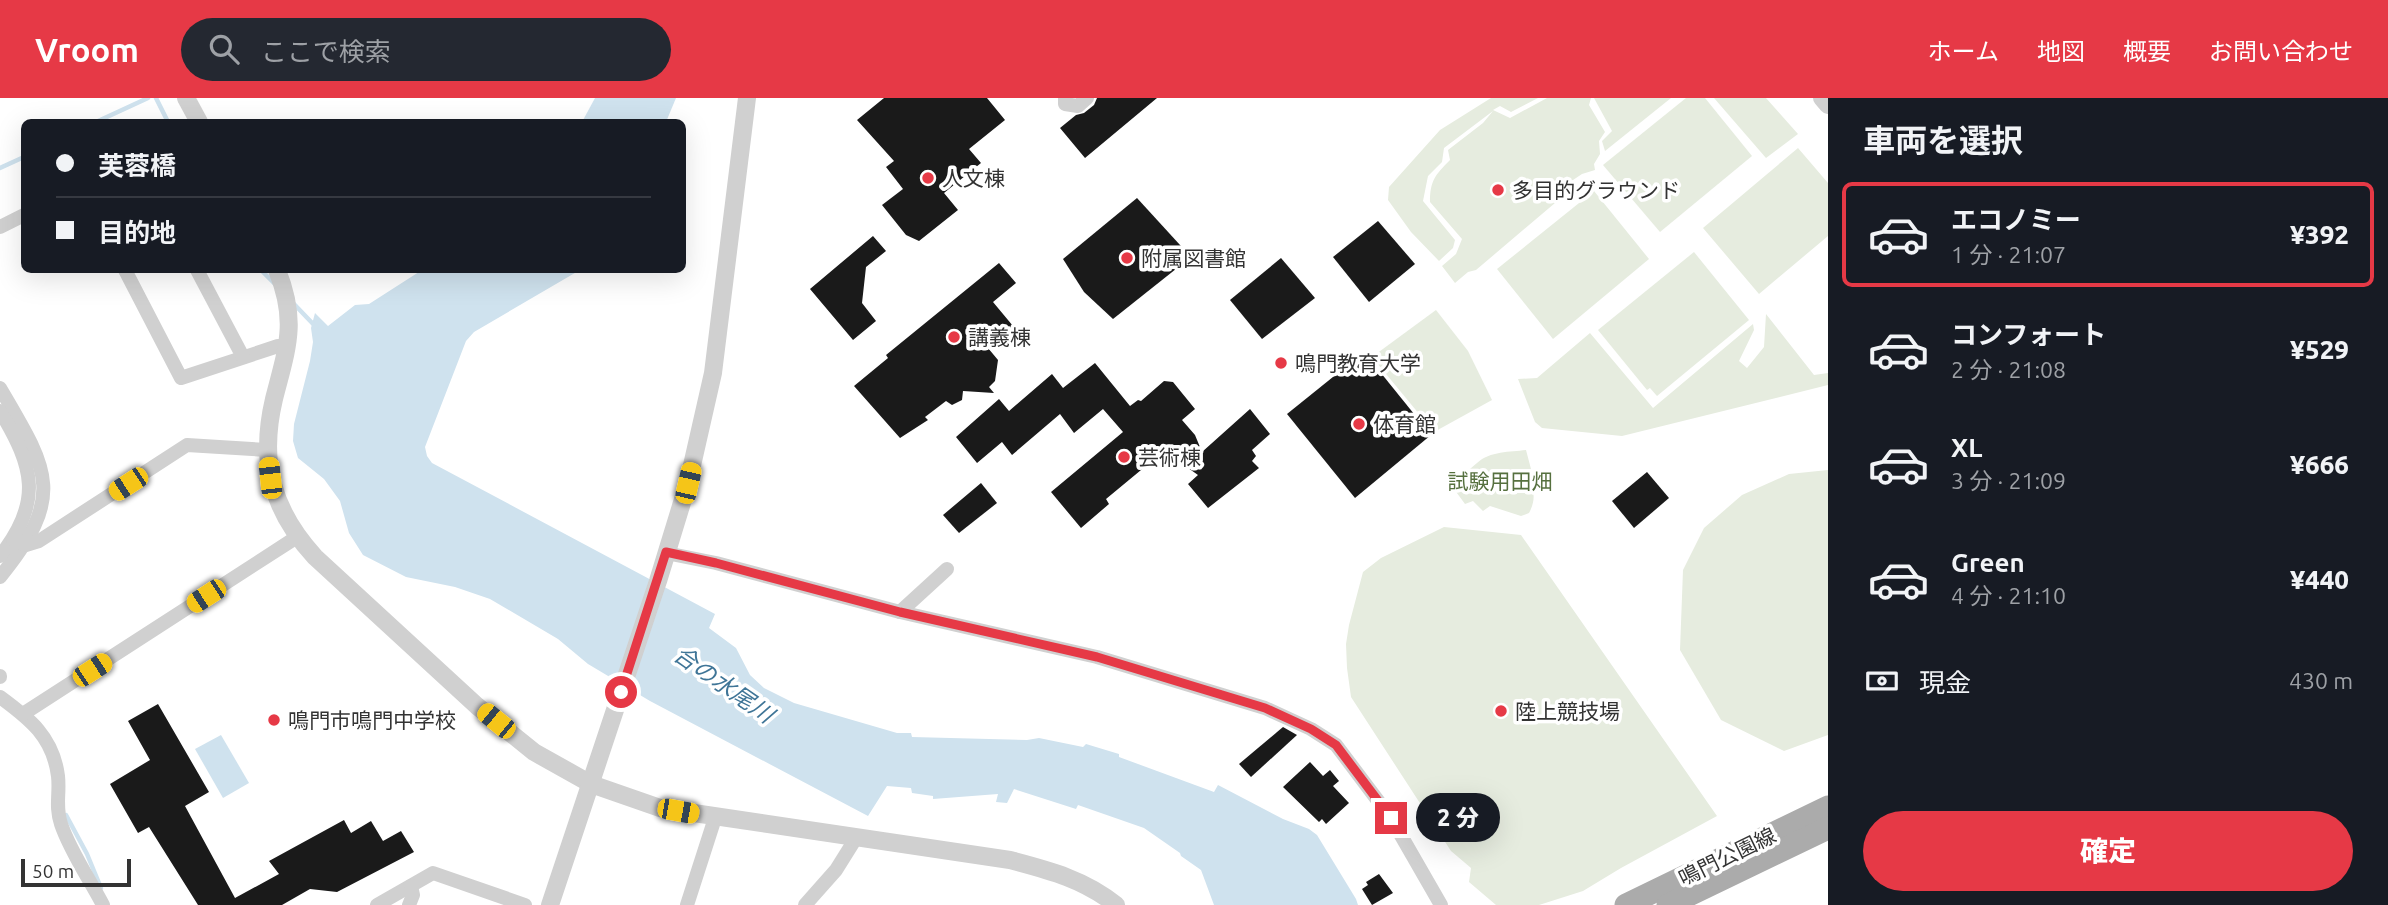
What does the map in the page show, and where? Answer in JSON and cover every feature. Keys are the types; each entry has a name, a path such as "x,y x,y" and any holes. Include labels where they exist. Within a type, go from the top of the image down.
{"main road":[{"name":"鳴門公園線","path":"1626,905 1828,807"},
{"name":"鳴門公園線","path":"1668,905 1828,828"}],"street":[{"path":"186,98 197,119"},
{"path":"550,905 688,483 713,373 747,98"},
{"path":"1065,98 1065,104 1078,106 1087,98"},
{"path":"1822,98 1828,105"},
{"path":"0,227 21,216"},
{"path":"127,273 181,378 278,346 288,346"},
{"path":"199,273 243,357"},
{"path":"277,273 285,291 290,318 288,346 274,401 267,450 270,478 276,496 297,537 477,706 534,752 591,783 660,808 1010,860 1061,873 1104,901"},
{"path":"0,388 25,428 38,456 44,481 41,511 19,542 0,577"},
{"path":"0,411 14,435 30,480 30,496 19,542"},
{"path":"0,556 19,542 39,541 187,445 267,450"},
{"path":"23,714 297,537"},
{"path":"666,552 900,612 1097,657 1265,708 1311,729 1336,745 1391,818 1441,905"},
{"path":"900,612 947,569"},
{"path":"0,697 40,730 50,750 58,777 56,805 61,826 103,905"},
{"path":"687,905 715,818"},
{"path":"805,905 836,870 856,838"},
{"path":"377,905 433,873 525,905"},
{"path":"410,905 413,895 411,886"}],"green space":[{"name":"多目的グラウンド","path":"1491,98 1538,98 1511,112 1500,106 1493,110 1510,118 1547,98 1591,98 1589,105 1605,132 1599,141 1600,154 1594,164 1595,170 1582,174 1564,186 1568,192 1476,270 1468,272 1455,283 1442,266 1456,254 1462,239 1430,202 1432,183 1450,160 1448,150 1483,123 1493,111 1444,148 1442,162 1428,176 1423,201 1455,240 1453,248 1439,261 1411,232 1388,200 1389,187 1440,130"},
{"path":"1594,98 1671,98 1605,151 1602,141 1612,131"},
{"path":"1686,98 1705,98 1752,156 1660,232 1603,165"},
{"path":"1714,98 1766,98 1798,134 1766,158"},
{"path":"1798,148 1828,183 1828,236 1759,294 1703,228"},
{"path":"1594,191 1649,259 1553,339 1497,269"},
{"path":"1694,252 1749,320 1657,396 1650,388 1647,390 1598,330"},
{"path":"1436,310 1468,351 1492,400 1434,432 1372,357"},
{"path":"1766,314 1814,375 1828,373 1828,385 1622,436 1542,428 1535,422 1518,379 1537,378 1590,333 1653,408 1753,324 1754,330 1739,361 1747,368 1764,347"},
{"name":"試験用田畑","path":"1526,450 1531,469 1525,474 1534,498 1529,513 1521,516 1490,506 1483,511 1473,501 1465,504 1451,485 1488,456"},
{"path":"1828,470 1828,735 1784,751 1721,720 1680,650 1683,570 1704,528 1742,495 1789,474"},
{"name":"陸上競技場","path":"1444,527 1521,535 1717,816 1583,891 1539,905 1496,905 1469,882 1471,868 1451,851 1351,697 1347,668 1346,644 1349,625 1363,572 1381,558"}],"water":[{"path":"595,98 676,98 667,119 584,119"},
{"name":"合の水尾川","path":"417,273 575,273 474,332 466,341 425,447 432,463 715,614 709,628 736,648 750,675 764,688 794,703 897,733 911,733 912,737 1039,738 1083,747 1086,744 1119,754 1119,757 1214,792 1218,785 1317,835 1358,905 1214,905 1201,870 1144,828 1078,805 1076,809 1014,789 1007,803 996,802 998,794 933,799 933,796 912,793 911,788 887,786 868,816 650,701 588,664 558,639 490,599 455,587 406,577 363,555 349,533 340,501 324,479 298,458 293,441 294,424 310,361 313,342 311,328 315,313 328,326 355,305 369,304"},
{"path":"221,735 249,783 223,798 195,749"}],"building":[{"name":"人文棟","path":"884,98 987,98 1005,120 969,149 981,163 944,193 958,210 919,241 906,235 882,205 903,189 886,167 894,161 857,120"},
{"path":"1097,98 1157,98 1085,158 1060,128 1094,105"},
{"name":"附属図書館","path":"1137,198 1191,257 1113,319 1084,292 1063,259"},
{"path":"1378,221 1415,264 1369,302 1333,257"},
{"path":"873,236 886,251 866,267 862,303 876,321 853,340 810,289"},
{"path":"1281,258 1315,298 1262,339 1230,300"},
{"name":"講義棟","path":"999,263 1016,283 993,302 1013,326 988,348 998,360 995,381 989,387 994,393 963,391 962,400 952,405 946,401 925,417 928,420 900,438 854,386 888,358 886,355"},
{"name":"体育館","path":"1364,352 1431,435 1355,498 1287,414"},
{"path":"1095,363 1130,406 1138,400 1141,401 1164,381 1173,382 1195,409 1182,420 1195,435 1202,452 1250,409 1270,434 1252,450 1256,456 1252,461 1259,468 1208,508 1188,484 1198,475 1164,451 1106,499 1109,504 1081,528 1051,492 1123,432 1103,409 1074,433 1060,414 1012,455 1002,442 977,463 956,437 999,399 1009,411 1052,374 1063,388"},
{"path":"1647,472 1669,498 1634,528 1612,501"},
{"path":"981,483 997,503 959,533 943,515"},
{"path":"158,704 209,792 185,806 235,898 279,874 269,861 344,820 351,833 371,821 383,841 401,831 414,852 337,892 310,889 282,905 198,905 149,827 138,833 110,784 150,760 128,721"},
{"path":"1283,727 1297,735 1251,777 1239,764"},
{"path":"1310,762 1323,776 1330,770 1339,781 1333,786 1349,803 1326,824 1322,819 1319,822 1283,787"},
{"path":"1379,874 1393,893 1372,905 1362,889 1368,885 1366,882"}],"waterway":[{"path":"102,119 148,98"},
{"path":"156,98 166,119"},
{"path":"0,168 21,158"},
{"path":"264,273 275,284"},
{"path":"293,303 316,327"},
{"path":"66,815 101,888"}],"place":[{"name":"人文棟","path":"928,178"},
{"name":"多目的グラウンド","path":"1498,190"},
{"name":"附属図書館","path":"1127,258"},
{"name":"講義棟","path":"954,337"},
{"name":"鳴門教育大学","path":"1281,363"},
{"name":"体育館","path":"1359,424"},
{"name":"芸術棟","path":"1124,457"},
{"name":"陸上競技場","path":"1501,711"},
{"name":"鳴門市鳴門中学校","path":"274,720"}],"route":[{"path":"621,692 666,552 900,612 1097,657 1265,708 1311,729 1336,745 1391,818"}]}
